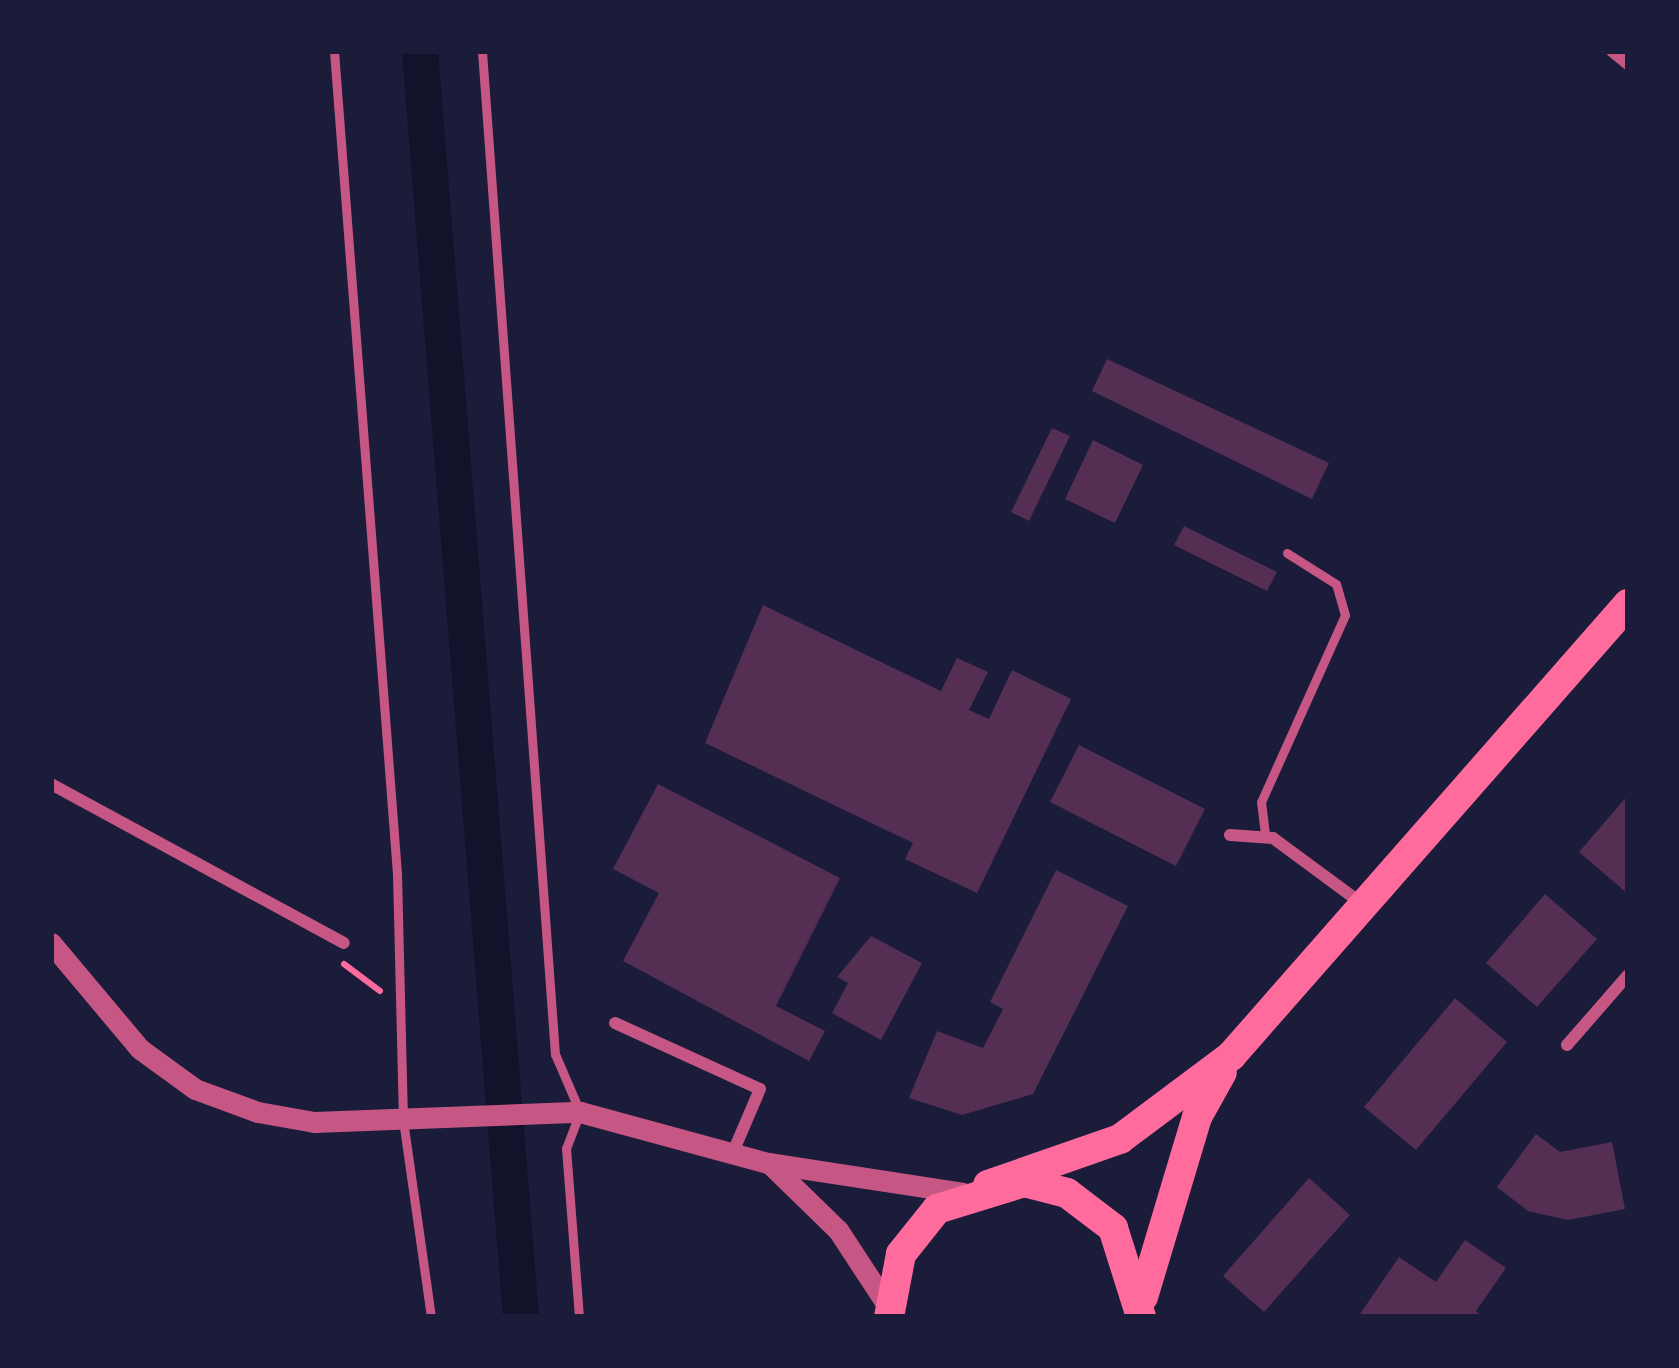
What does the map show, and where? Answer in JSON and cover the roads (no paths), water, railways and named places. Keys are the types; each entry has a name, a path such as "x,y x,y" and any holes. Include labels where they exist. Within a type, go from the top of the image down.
{"main road":[{"path":"889,1312 912,1235 975,1189 1120,1138 1231,1056 1628,604"},
{"path":"1142,1309 1198,1117 1231,1056"},
{"path":"975,1189 1024,1182 1092,1208 1131,1258 1142,1309"}],"street":[{"path":"1612,51 1628,64"},
{"path":"51,784 340,941"},
{"path":"1230,835 1265,834 1365,906"},
{"path":"51,944 98,1008 195,1089 314,1122 580,1112 734,1150 768,1163 975,1189"},
{"path":"1568,1046 1628,975"},
{"path":"615,1023 760,1089 734,1150"},
{"path":"768,1163 838,1230 889,1312"}],"lane":[{"path":"334,51 400,998 403,1120 431,1317"},
{"path":"482,51 555,1054 580,1112 566,1148 579,1317"},
{"path":"1265,834 1261,802 1345,615 1336,584 1287,553"}],"waterway":[{"path":"420,51 521,1317"}]}
